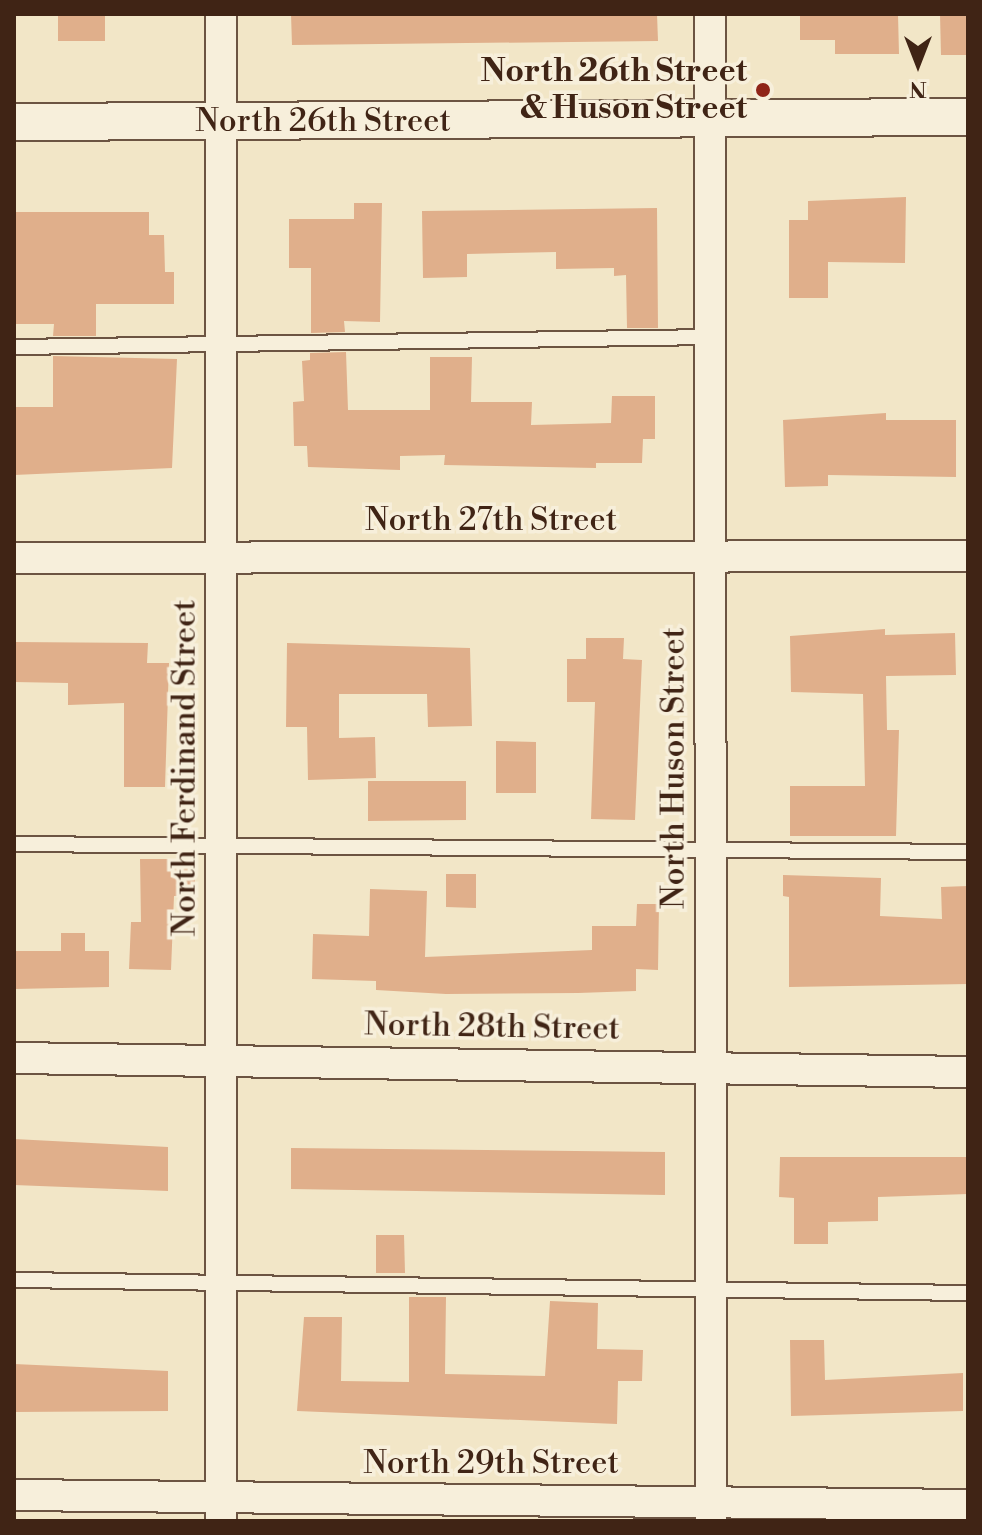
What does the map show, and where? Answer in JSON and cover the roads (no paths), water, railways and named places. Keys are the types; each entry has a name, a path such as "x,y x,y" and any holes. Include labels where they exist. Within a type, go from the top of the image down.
{"street":[{"name":"North Ferdinand Street","path":"221,14 221,1509"},
{"name":"North Huson Street","path":"710,14 711,1510"},
{"name":"North 26th Street","path":"14,122 968,117"},
{"name":"North 27th Street","path":"14,558 968,556"},
{"name":"North 28th Street","path":"14,1058 968,1072"},
{"name":"North 29th Street","path":"14,1495 221,1509 711,1510 968,1505"}],"lane":[{"path":"14,347 709,337"},
{"path":"14,844 968,852"},
{"path":"14,1280 711,1287 968,1293"}],"place":[{"name":"North 26th Street & Huson Street","path":"763,90"}]}
